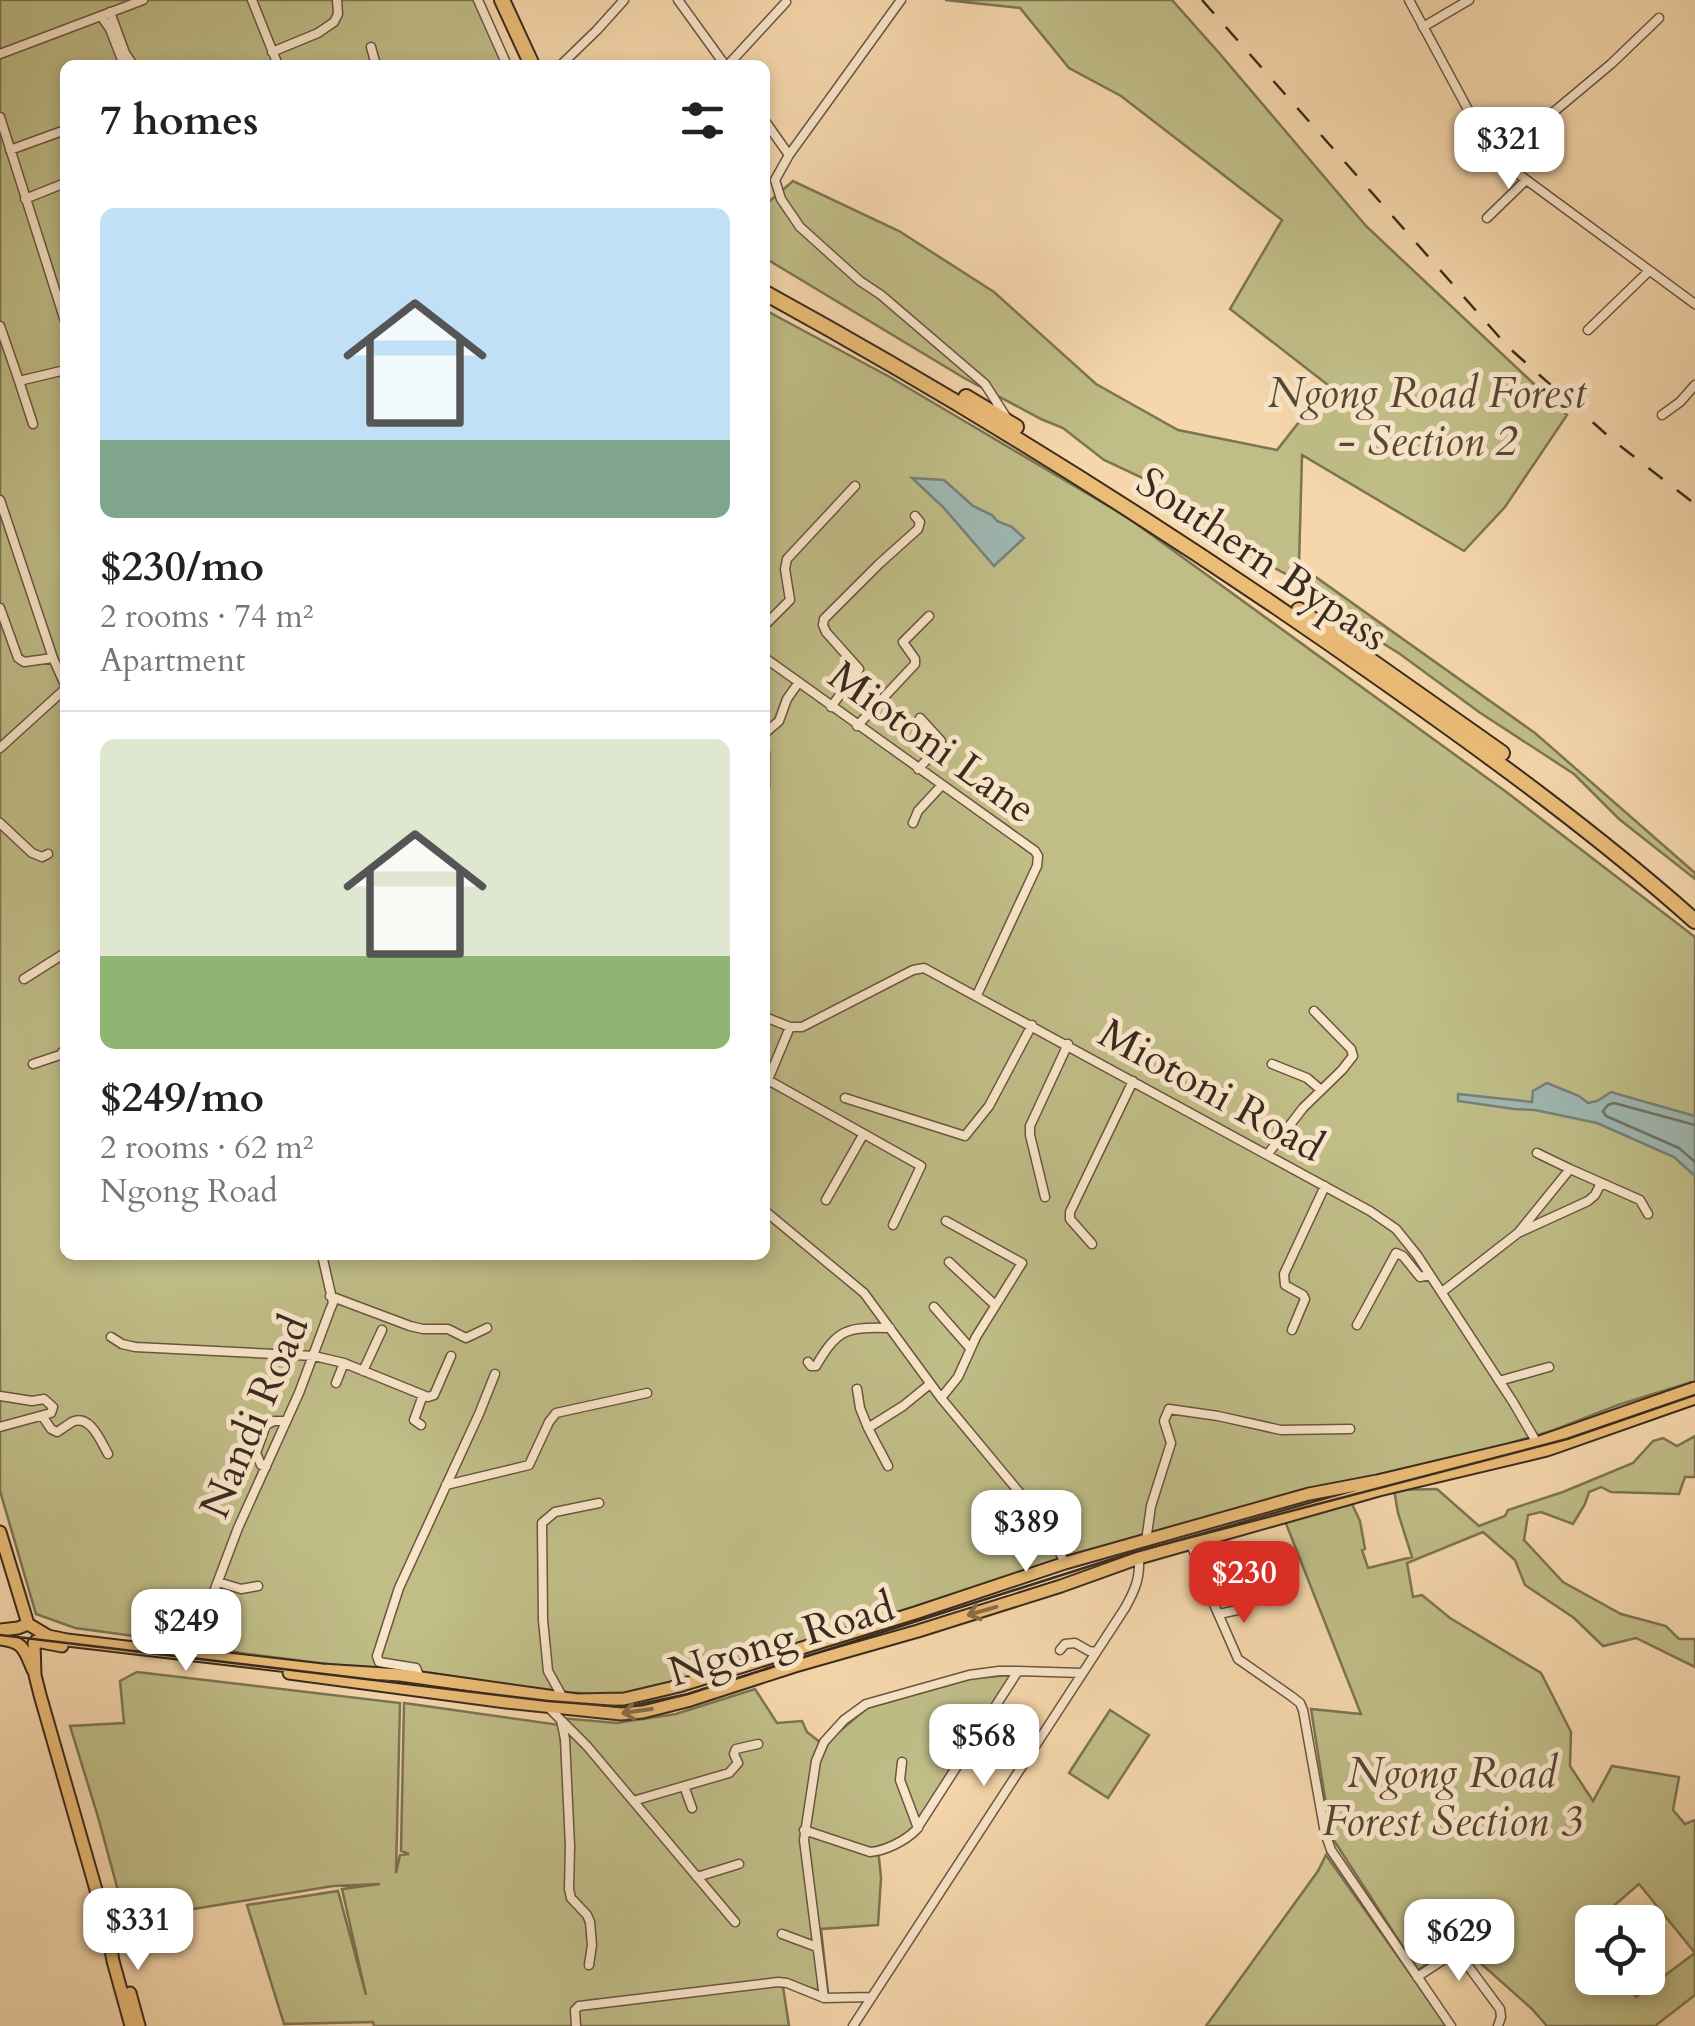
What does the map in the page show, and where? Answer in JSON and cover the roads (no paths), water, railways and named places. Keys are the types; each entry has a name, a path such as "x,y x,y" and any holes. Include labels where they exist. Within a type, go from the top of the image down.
{"highway":[{"path":"498,0 521,60"},
{"path":"498,0 529,60"},
{"name":"Southern Bypass","path":"770,287 1011,424 1270,590 1504,755 1695,909"},
{"name":"Southern Bypass","path":"770,296 991,423 1264,596 1496,761 1695,920"}],"main road":[{"name":"Ngong Road","path":"0,1630 562,1698 624,1700 1066,1563 1310,1494 1537,1444 1695,1388"},
{"name":"Ngong Road","path":"0,1639 27,1635 58,1646 506,1702 621,1714 643,1712 1277,1518 1547,1450 1695,1398"},
{"path":"1271,1505 1278,1510 1277,1518"},
{"path":"0,1532 59,1763 140,2026"},
{"path":"0,1556 27,1635"},
{"path":"734,1668 732,1679 742,1684"},
{"path":"696,1680 703,1679 710,1686 703,1696"},
{"path":"108,1928 131,2026"}],"street":[{"path":"0,54 142,0"},
{"path":"252,0 276,60"},
{"path":"272,52 328,27 338,14 336,0"},
{"path":"478,0 505,60"},
{"path":"565,60 624,0"},
{"path":"678,0 720,60"},
{"path":"900,0 789,155 776,183 781,199 804,232 985,384 1011,424"},
{"path":"1410,0 1486,143 1502,163 1695,304"},
{"path":"1423,27 1469,0"},
{"path":"727,60 786,2"},
{"path":"105,14 122,60"},
{"path":"105,14 130,60"},
{"path":"1502,163 1538,125 1659,18"},
{"path":"371,47 375,60"},
{"path":"0,117 60,307"},
{"path":"770,128 789,155"},
{"path":"10,150 60,132"},
{"path":"1487,218 1524,180"},
{"path":"25,199 60,185"},
{"path":"1588,330 1649,271"},
{"path":"0,326 33,424"},
{"path":"19,381 60,371"},
{"path":"1662,415 1695,385"},
{"path":"770,620 790,600 784,566 788,559 855,486"},
{"path":"0,500 60,675"},
{"path":"831,708 859,670 826,632 824,618 918,530 920,522 915,516"},
{"path":"0,608 20,660 53,658"},
{"path":"857,726 915,664 903,642 928,616"},
{"name":"Miotoni Lane","path":"770,662 1035,851 1037,866 977,995"},
{"path":"770,729 780,720 787,699 799,682"},
{"path":"0,748 60,692"},
{"path":"918,769 942,741 920,718"},
{"path":"913,823 941,786"},
{"path":"0,823 32,853 42,857 48,854"},
{"path":"24,979 60,956"},
{"name":"Miotoni Road","path":"790,1027 802,1028 918,968 927,969 1370,1211 1396,1228 1430,1275 1537,1444"},
{"path":"1267,1154 1302,1108 1342,1070 1353,1053 1314,1011"},
{"path":"770,1019 790,1027 770,1074"},
{"path":"844,1098 965,1136 989,1106 1032,1025"},
{"path":"1045,1198 1030,1126 1068,1044"},
{"path":"33,1064 60,1054"},
{"path":"1272,1064 1307,1078 1321,1090"},
{"path":"1092,1244 1070,1216 1133,1081"},
{"path":"770,1086 921,1166 893,1225"},
{"path":"826,1200 863,1135"},
{"path":"1537,1153 1640,1200 1648,1214"},
{"path":"1442,1292 1518,1233 1570,1169"},
{"path":"1518,1233 1588,1202 1601,1182"},
{"path":"1292,1330 1304,1297 1286,1285 1284,1274 1325,1186"},
{"path":"770,1216 859,1288 930,1384 1018,1492 1066,1563"},
{"path":"941,1398 958,1377 970,1348 1022,1262 946,1221"},
{"path":"1357,1325 1396,1254 1403,1256 1420,1277 1430,1275"},
{"name":"Nandi Road","path":"187,1654 333,1303 323,1260"},
{"path":"948,1262 995,1305"},
{"path":"330,1296 423,1329 448,1329 466,1338 487,1328"},
{"path":"934,1307 970,1348"},
{"path":"808,1362 816,1366 828,1345 845,1332 890,1328"},
{"path":"363,1370 382,1330"},
{"path":"111,1337 135,1347 314,1356 344,1363 432,1397 451,1356"},
{"path":"336,1383 344,1363"},
{"path":"1499,1381 1549,1367"},
{"path":"371,1673 400,1588 495,1374"},
{"path":"868,1428 930,1384"},
{"path":"857,1389 868,1428 888,1466"},
{"path":"446,1485 528,1465 556,1413 646,1393"},
{"path":"0,1396 44,1399 53,1407 43,1417 0,1427"},
{"path":"421,1425 414,1420 424,1396"},
{"path":"1146,1541 1151,1506 1170,1448 1164,1422 1170,1409 1282,1430 1350,1429"},
{"path":"43,1417 57,1432 71,1423 86,1422 108,1454"},
{"path":"266,1467 256,1453 266,1426 286,1421"},
{"path":"562,1698 549,1677 543,1620 542,1523 556,1512 598,1503"},
{"path":"1191,1544 1238,1660 1300,1703 1328,1843 1451,2026"},
{"path":"853,2026 1137,1587 1139,1558"},
{"path":"218,1582 241,1589 258,1586"},
{"path":"1219,1614 1247,1608 1250,1594"},
{"path":"1060,1650 1072,1643 1096,1652"},
{"path":"376,1659 416,1668 420,1678"},
{"path":"824,1998 804,1830 818,1753 830,1733 859,1707 970,1675 999,1671 1082,1673"},
{"path":"804,1830 874,1852 906,1838 918,1828 1018,1671"},
{"path":"537,1694 549,1677"},
{"path":"546,1706 586,1746 735,1922"},
{"path":"561,1720 565,1739 569,1890 590,1922 589,1965"},
{"path":"633,1802 729,1773 737,1766 736,1750 758,1744"},
{"path":"902,1762 900,1780 918,1828"},
{"path":"684,1786 692,1808"},
{"path":"697,1877 739,1864"},
{"path":"782,1934 817,1947"},
{"path":"1416,1977 1457,1951 1500,2009 1498,2026"},
{"path":"576,2026 575,2010 579,2006 778,1982 824,1998 872,1998"}],"water":[{"path":"912,478 944,480 973,506 1024,538 994,566"},
{"path":"1547,1083 1588,1103 1611,1092 1695,1116 1695,1176 1674,1157 1597,1123 1535,1110 1458,1101 1458,1094 1532,1102 1533,1091"}],"tram line":[{"path":"0,1635 626,1707 688,1694 1134,1552 1567,1439 1695,1395"}],"railway":[{"path":"1202,0 1508,347 1615,442 1695,504"}],"park label":[{"name":"Ngong Road Forest - Section 2","path":"1427,416"},
{"name":"Ngong Road Forest Section 3","path":"1452,1796"}]}
